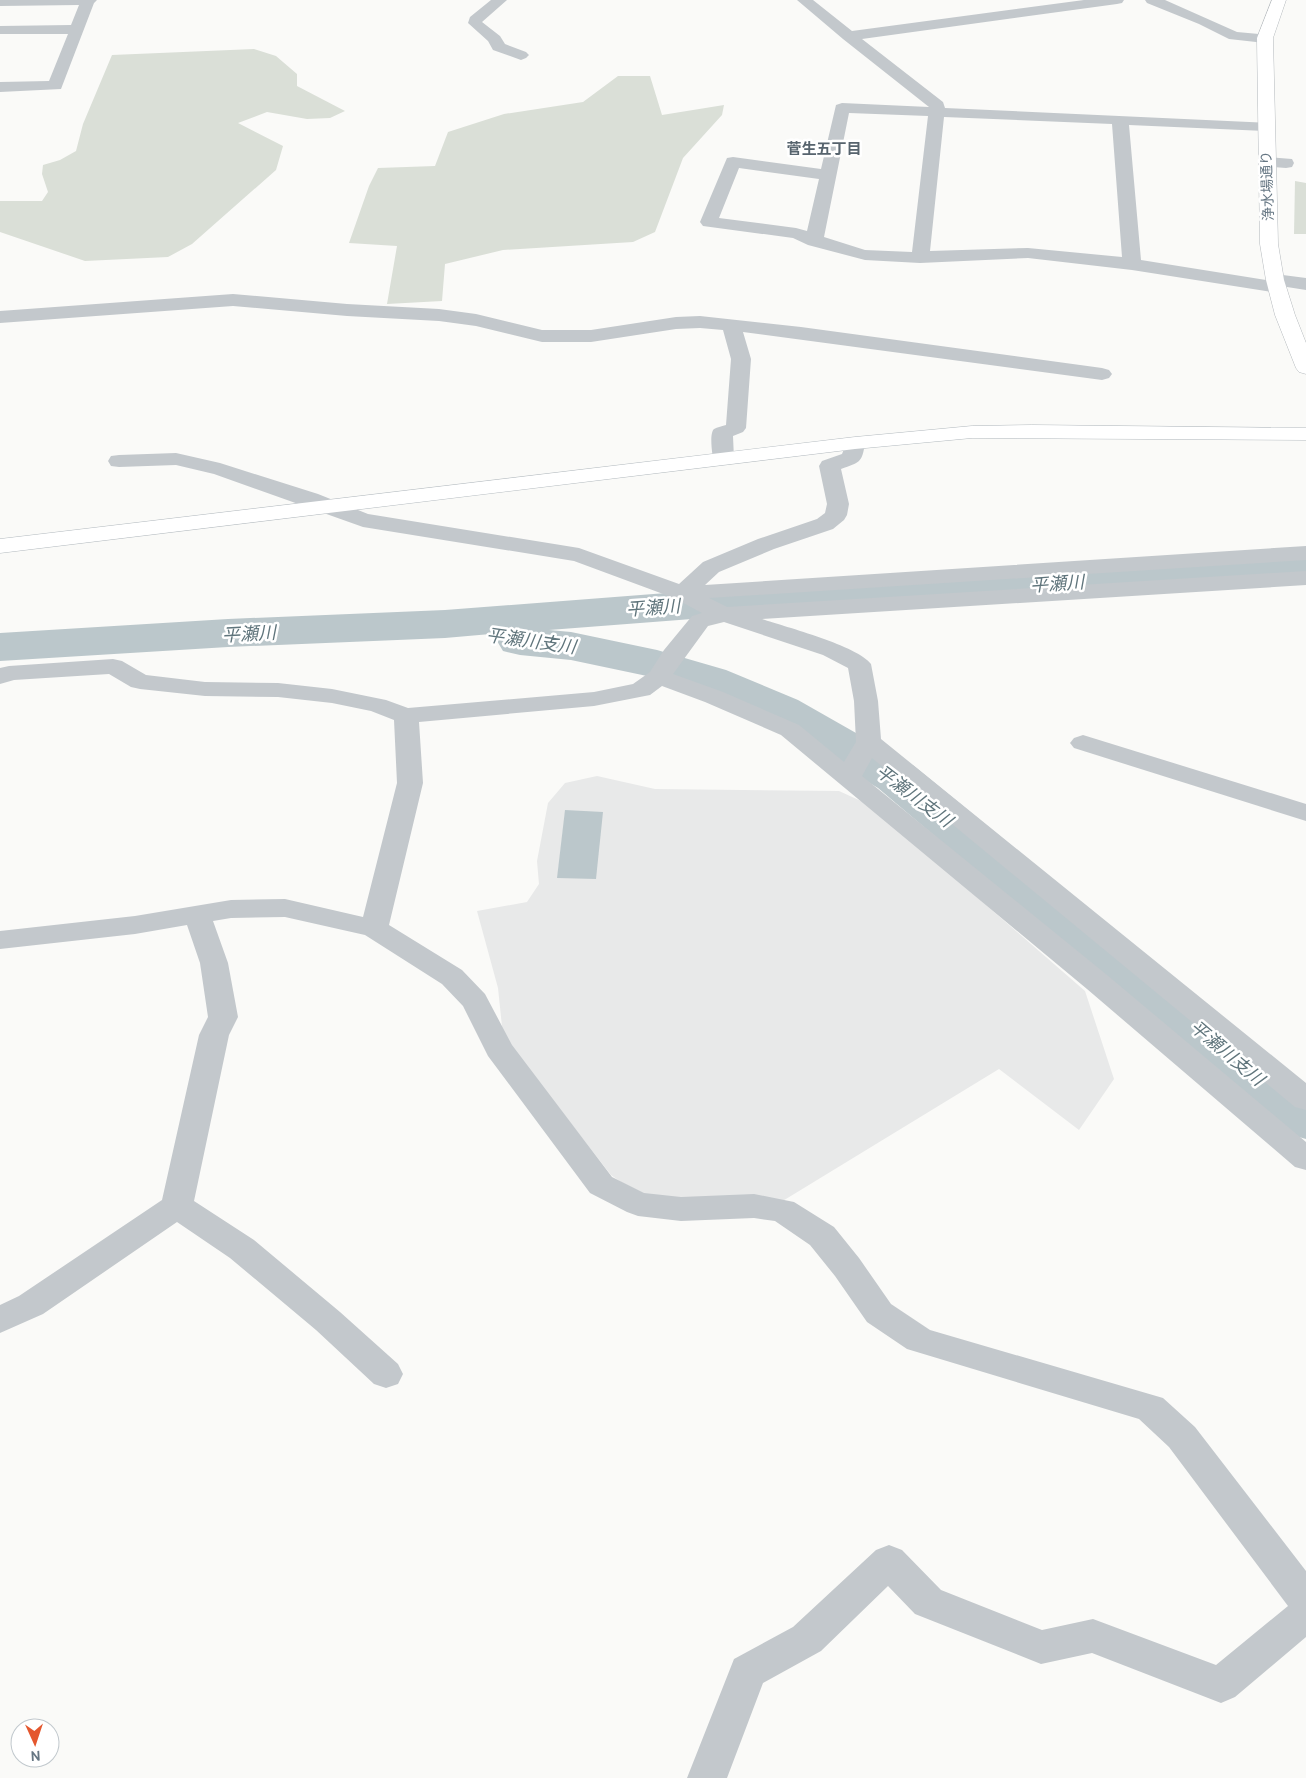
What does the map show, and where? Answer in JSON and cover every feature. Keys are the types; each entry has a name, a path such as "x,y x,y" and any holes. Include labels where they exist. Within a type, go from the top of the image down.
{"street":[{"path":"0,2 89,0 55,86 0,87"},
{"path":"500,0 481,14 475,20 475,23 495,39 498,47 521,55"},
{"path":"804,0 937,105 920,258"},
{"path":"848,36 1117,0"},
{"path":"1152,0 1204,21 1234,36 1265,38"},
{"name":"浄水場通り","path":"1279,0 1265,38 1265,126 1269,244 1276,284 1285,314 1306,368"},
{"path":"0,30 76,29"},
{"path":"814,241 842,108 1265,126"},
{"path":"1120,119 1132,264"},
{"path":"828,174 733,162 709,222 796,233 814,241 865,255 920,258 1028,253 1132,264 1276,284 1306,284"},
{"path":"1266,162 1286,163"},
{"path":"0,317 233,300 347,310 439,315 476,320 542,336 591,336 676,323 700,322 801,333 1102,374"},
{"path":"723,459 722,434 736,428 741,359 731,325"},
{"path":"0,546 855,443 972,432 1306,434"},
{"path":"684,594 711,566 766,544 825,524 836,515 838,504 830,466 852,458 855,443"},
{"path":"119,461 176,459 220,469 310,499 363,520 579,555 684,594 720,612 831,650 858,664 866,701 869,742 848,777"},
{"path":"684,594 1306,553"},
{"path":"1078,568 1088,592"},
{"path":"0,677 9,673 113,666 140,682 204,689 278,690 332,696 377,704 406,716 594,699 641,690 659,677 673,655 700,621 720,612 1306,578"},
{"path":"659,677 714,697 790,730 1097,982 1306,1159"},
{"path":"374,928 410,783 406,716"},
{"path":"869,742 1306,1099"},
{"path":"1083,743 1306,813"},
{"path":"0,940 135,925 231,909 285,908 374,928 452,977 475,1001 499,1049 601,1185 638,1204 680,1209 754,1206 783,1210 822,1236 848,1267 879,1313 919,1340 1151,1408 1182,1437 1306,1600"},
{"path":"0,1320 31,1305 177,1206 214,1035 223,1017 214,963 197,915"},
{"path":"177,1206 242,1249 328,1321 386,1374"},
{"path":"707,1778 748,1670 807,1639 889,1561 928,1602 1040,1647 1093,1636 1220,1685 1306,1614"}],"shaded area":[{"path":"254,49 276,56 297,74 297,86 345,111 330,118 307,119 267,112 238,123 283,146 276,170 192,244 168,257 85,261 0,232 0,201 42,201 48,192 42,174 43,165 60,160 76,151 83,124 112,55"},
{"path":"618,76 650,76 662,115 724,105 722,115 683,158 655,232 633,242 503,250 445,264 442,301 387,304 397,246 349,243 369,186 378,168 435,166 448,132 504,114 583,102"},
{"path":"1295,181 1306,183 1306,234 1294,234"},
{"path":"597,776 655,789 839,791 872,806 1085,991 1114,1079 1079,1130 999,1069 781,1202 682,1201 641,1196 611,1175 503,1036 498,988 477,911 527,902 539,884 537,861 548,803 565,783"},
{"path":"565,810 603,812 596,879 557,878"}],"waterway":[{"name":"平瀬川","path":"0,647 228,633 445,624 744,601 898,594 1306,567"},
{"name":"平瀬川支川","path":"520,641 571,646 657,664 709,680 781,710 896,777 1306,1118"}],"district":[{"name":"菅生五丁目","path":"824,149"}]}
